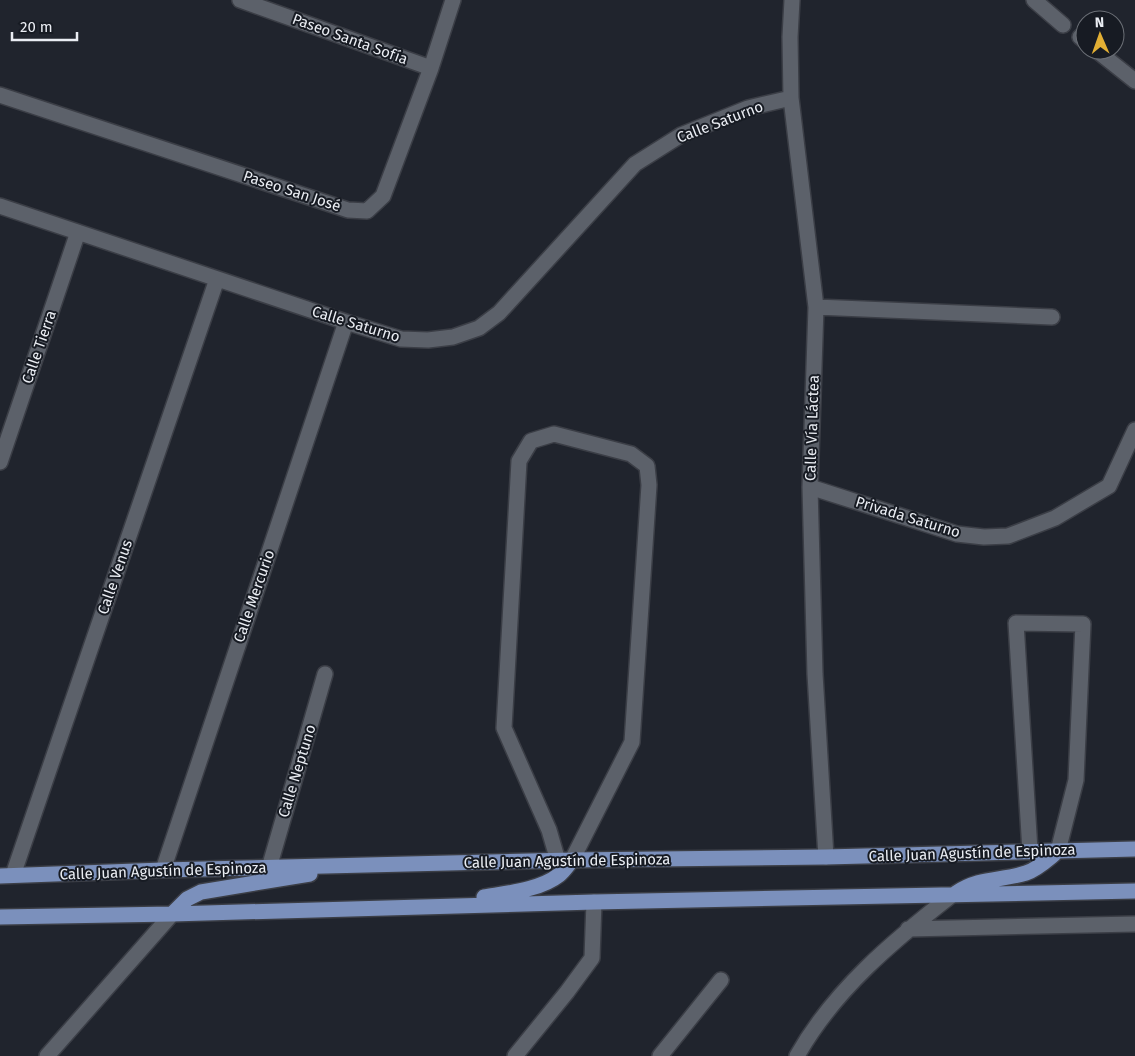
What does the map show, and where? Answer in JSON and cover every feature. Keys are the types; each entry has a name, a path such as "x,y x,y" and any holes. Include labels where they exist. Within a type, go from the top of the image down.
{"main road":[{"name":"Calle Juan Agustín de Espinoza","path":"7,876 162,870 565,860 826,857 1135,849"},
{"path":"952,895 965,887 979,882 1026,873 1041,866 1058,851"},
{"path":"454,906 484,897 517,892 549,881 560,875 565,860"},
{"path":"172,914 187,899 201,892 370,865"},
{"path":"0,917 1135,891"}],"street":[{"name":"Paseo Santa Sofía","path":"240,0 431,68"},
{"name":"Paseo San José","path":"0,95 348,210 367,211 383,196 431,68 453,0"},
{"name":"Calle Vía Láctea","path":"792,0 790,37 791,98 816,307 810,487 815,674 826,857"},
{"path":"1034,0 1063,25"},
{"path":"1108,60 1135,82"},
{"name":"Calle Saturno","path":"0,206 401,339 428,340 453,337 479,328 499,313 635,164 681,135 748,108 791,98"},
{"name":"Calle Tierra","path":"0,462 78,232"},
{"name":"Calle Venus","path":"7,876 217,278"},
{"path":"816,307 1052,317"},
{"name":"Calle Mercurio","path":"162,870 346,322"},
{"name":"Privada Saturno","path":"810,487 957,534 984,537 1008,536 1055,518 1109,486 1135,430"},
{"path":"554,434 630,454 647,466 649,485 632,742 565,860 549,830 504,728 519,461 531,441 554,434"},
{"path":"1030,851 1016,623 1083,624 1076,780 1058,851"},
{"name":"Calle Neptuno","path":"268,868 325,674"},
{"path":"797,1056 831,1006 858,976 908,929 952,895"},
{"path":"515,1056 568,992 592,958 594,902"},
{"path":"47,1056 172,914"},
{"path":"908,929 1135,924"},
{"path":"660,1056 721,980"}]}
